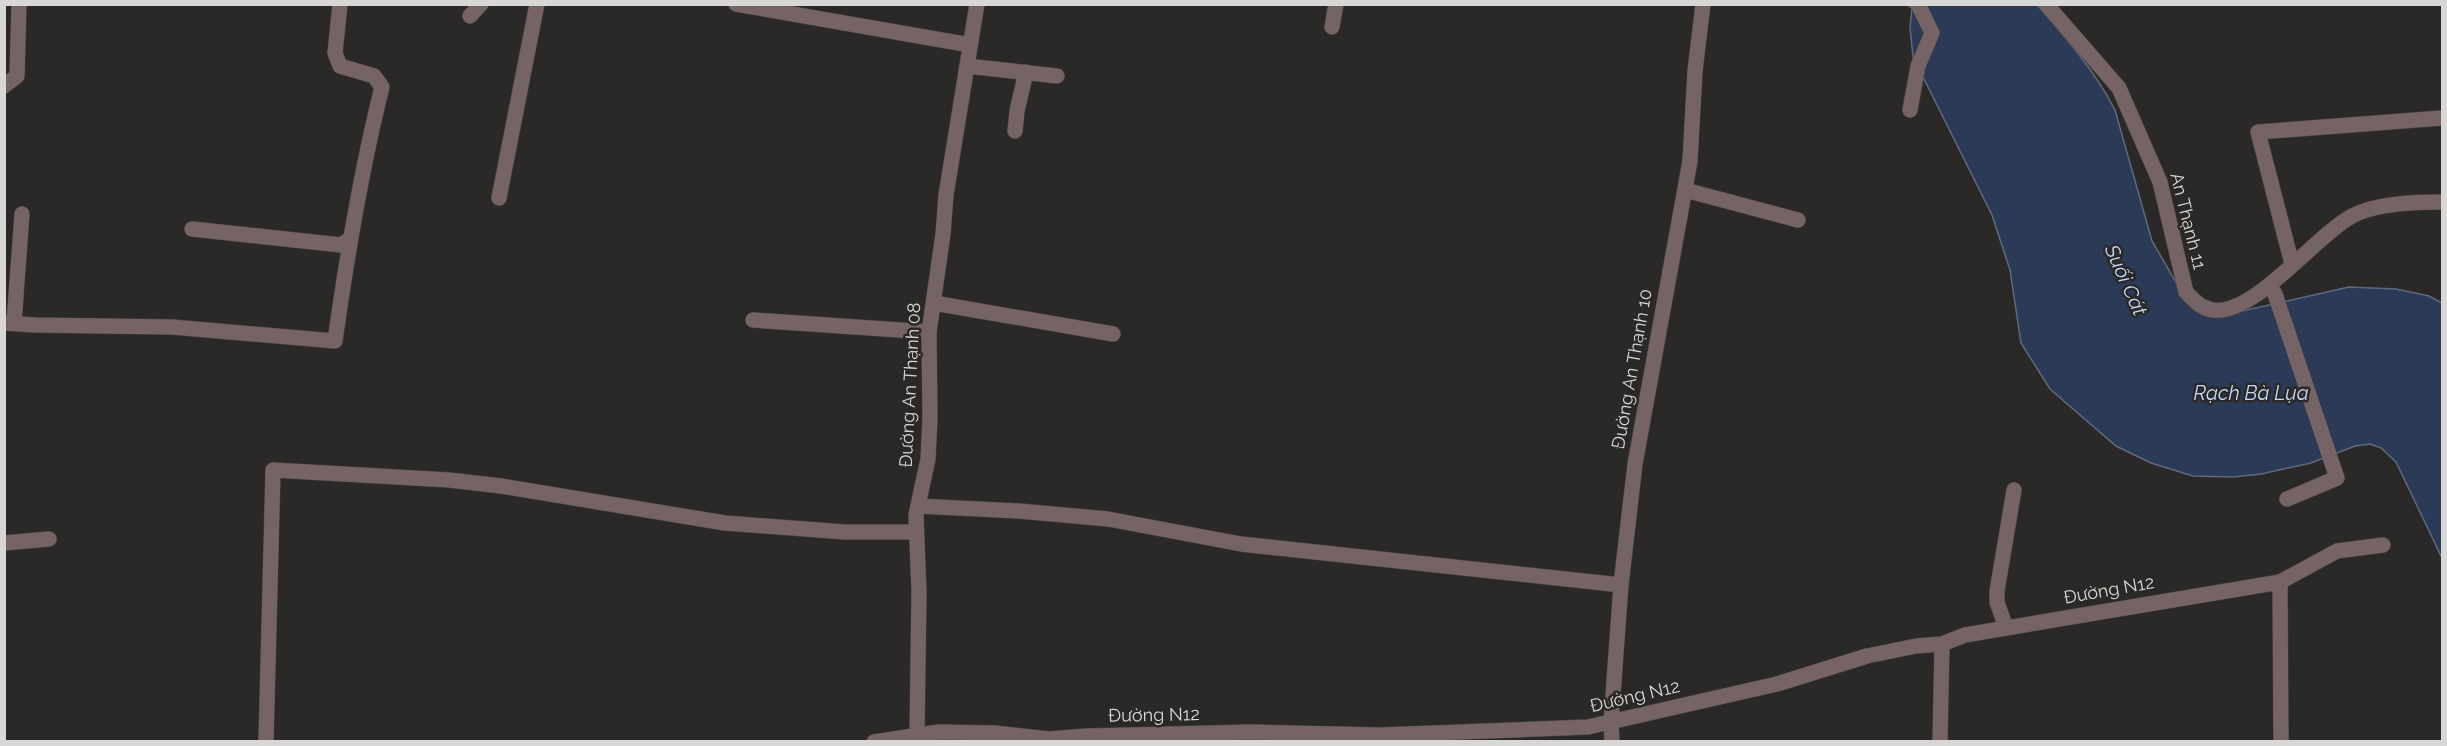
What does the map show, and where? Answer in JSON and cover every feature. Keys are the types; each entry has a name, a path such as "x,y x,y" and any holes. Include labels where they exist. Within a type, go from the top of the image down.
{"street":[{"path":"4,86 17,76 19,4"},
{"path":"22,213 9,323 172,327 335,341 366,149 381,87 374,76 340,66 335,53 340,4"},
{"path":"470,16 481,4"},
{"path":"500,198 537,4"},
{"path":"736,4 970,45"},
{"name":"Đường An Thạnh 08","path":"917,735 919,603 916,532 918,506 928,459 929,332 946,195 977,4"},
{"path":"1332,27 1336,4"},
{"name":"Đường An Thạnh 10","path":"1612,741 1611,722 1621,585 1635,464 1690,160 1695,71 1703,4"},
{"path":"1910,110 1918,66 1932,33 1918,4"},
{"name":"An Thạnh 11","path":"2046,4 2119,88 2160,182 2186,292 2198,304 2212,310 2231,309 2272,290 2292,264 2353,215 2403,202 2442,202"},
{"path":"967,66 1057,76"},
{"path":"1015,131 1026,72"},
{"path":"2292,264 2258,132 2442,118"},
{"path":"1685,190 1798,219"},
{"path":"192,229 340,245 350,238"},
{"path":"2272,290 2337,478 2287,499"},
{"path":"934,303 1113,334"},
{"path":"753,320 929,332"},
{"path":"266,741 273,470 449,480 501,486 725,523 845,532 916,532"},
{"path":"2002,616 2000,564 2014,490"},
{"path":"918,506 1019,511 1108,519 1241,544 1621,585"},
{"path":"4,543 49,539"},
{"name":"Đường N12","path":"874,741 939,732 1087,739 1251,732 1309,737 1588,727 1777,684 1867,656 1916,646 1942,644 2002,616 2280,582 2337,551 2383,545"},
{"path":"2280,582 2282,741"},
{"path":"1940,741 1942,644"}],"water":[{"name":"Rạch Bà Lụa","path":"1908,5 2037,5 2089,68 2115,110 2152,241 2181,291 2238,312 2349,287 2396,289 2429,296 2442,303 2442,558 2396,462 2381,448 2370,444 2355,446 2311,463 2261,474 2233,477 2193,476 2151,463 2116,446 2050,389 2021,343 2010,270 1992,215 1913,57 1910,27 1912,9"}],"water label":[{"name":"Suối Cát","path":"2126,280"}]}
